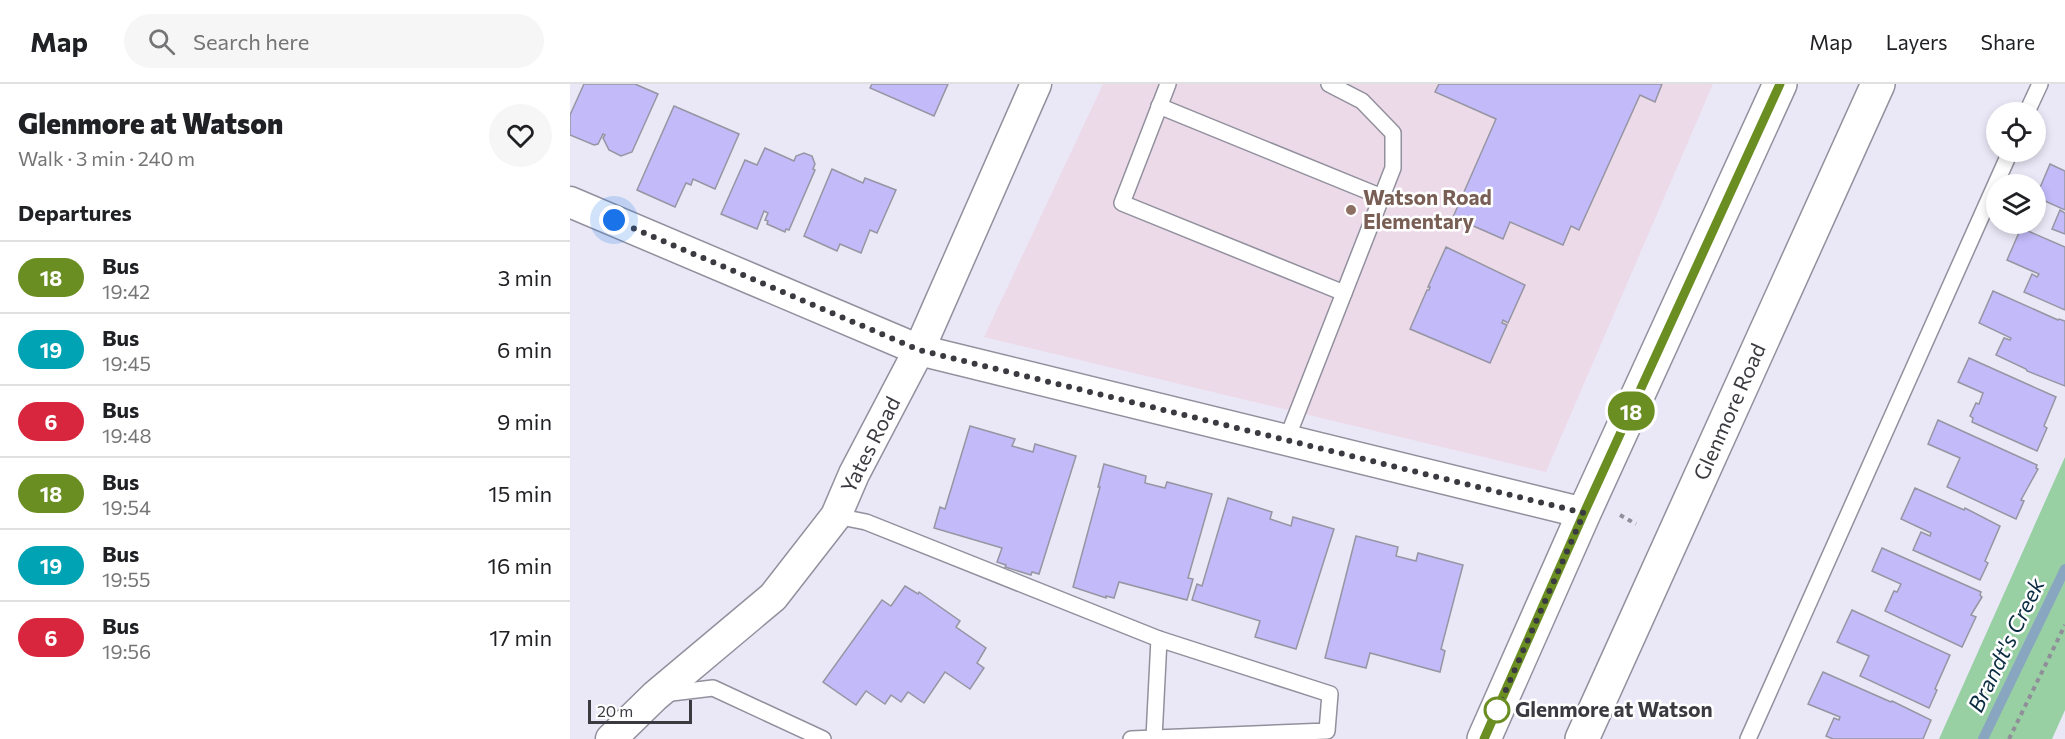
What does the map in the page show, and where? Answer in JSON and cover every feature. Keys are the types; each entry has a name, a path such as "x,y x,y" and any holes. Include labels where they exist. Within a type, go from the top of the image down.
{"main road":[{"path":"1484,739 1584,513 1780,84"},
{"name":"Glenmore Road","path":"1582,739 1878,84"}],"street":[{"name":"Yates Road","path":"611,739 655,696 773,597 836,516 854,474 919,350 1036,84"},
{"path":"570,202 919,350 1584,513"}],"lane":[{"path":"1168,84 1122,203 1344,293"},
{"path":"1286,441 1393,168 1393,133 1362,101 1329,84"},
{"path":"2032,102 2040,84"},
{"path":"1160,106 1382,196"},
{"path":"1748,739 2006,162"},
{"path":"836,516 866,522 1159,639 1330,694 1328,731 1131,739"},
{"path":"1154,738 1159,639"},
{"path":"655,696 713,688 823,739"}],"path":[{"path":"1616,514 1636,524"},
{"path":"2009,739 2065,625"}],"shaded area":[{"name":"Watson Road Elementary","path":"1103,84 1713,84 1546,472 984,337"}],"green space":[{"path":"2065,457 2065,710 2052,739 1939,739"}],"building":[{"path":"584,84 635,84 658,94 632,152 621,156 609,150 603,134 598,144 594,145 570,135 570,115"},
{"path":"872,84 948,84 934,116 870,88"},
{"path":"1439,84 1662,84 1655,102 1640,95 1579,230 1571,226 1563,245 1510,222 1503,239 1453,217 1496,119 1435,92"},
{"path":"674,106 739,134 715,189 693,179 691,185 686,183 675,207 637,190"},
{"path":"765,148 794,161 796,156 804,153 812,156 815,164 813,169 815,170 789,230 786,229 785,232 767,224 768,221 765,220 768,213 764,211 757,229 721,214 745,160 757,165"},
{"path":"2050,164 2065,171 2065,210 2046,201 2046,174"},
{"path":"832,169 863,183 865,178 896,190 877,233 870,230 861,253 840,244 837,251 804,236"},
{"path":"2060,210 2065,213 2065,234 2052,229"},
{"path":"2018,234 2035,234 2065,247 2065,310 2024,292 2032,274 2037,277 2039,274 2007,260"},
{"path":"1446,247 1525,285 1508,323 1503,320 1502,323 1507,325 1490,363 1410,329"},
{"path":"1993,291 2065,321 2065,386 2027,371 1996,355 2004,338 2010,340 2011,338 1979,323"},
{"path":"1969,358 2056,397 2037,451 1972,422 1973,418 1970,416 1976,403 1979,404 1983,393 1958,382"},
{"path":"1938,420 2037,465 2038,469 2021,500 2024,501 2016,519 1947,487 1960,458 1928,444"},
{"path":"970,426 1015,439 1012,446 1033,452 1035,444 1076,456 1039,574 1032,572 1031,575 1005,567 1006,565 997,562 1002,548 934,528 940,507 945,509"},
{"path":"1104,464 1146,476 1145,483 1165,488 1167,482 1212,494 1188,578 1193,579 1187,600 1119,582 1114,598 1106,596 1106,598 1073,587"},
{"path":"1915,488 1964,510 1965,508 2000,526 1985,561 1988,563 1980,580 1913,550 1921,532 1930,536 1931,533 1901,519"},
{"path":"1228,498 1272,512 1270,519 1291,526 1293,517 1334,529 1296,649 1255,637 1260,621 1192,600 1197,584 1202,586"},
{"path":"1356,536 1398,547 1396,556 1416,561 1418,553 1463,565 1441,649 1445,651 1440,672 1370,653 1366,668 1325,658"},
{"path":"1882,548 1981,592 1982,597 1971,615 1976,617 1962,647 1885,611 1894,591 1897,592 1901,584 1872,571"},
{"path":"905,586 918,594 919,592 960,621 956,627 986,648 977,663 984,668 970,689 945,672 924,703 908,692 901,702 891,695 885,704 866,691 856,705 823,682 882,600 891,606"},
{"path":"1852,610 1950,655 1929,708 1860,676 1869,656 1837,642"},
{"path":"1823,672 1931,720 1923,739 1833,739 1826,736 1834,718 1839,720 1840,717 1808,704"}],"waterway":[{"name":"Brandt's Creek","path":"1983,739 2065,569"}],"bus line":[{"name":"18","path":"1484,739 1584,513 1780,84"}],"place":[{"name":"Watson Road Elementary","path":"1351,210"},
{"name":"Glenmore at Watson","path":"1497,710"}],"route":[{"path":"614,220 919,350 1584,513 1497,710"}]}
